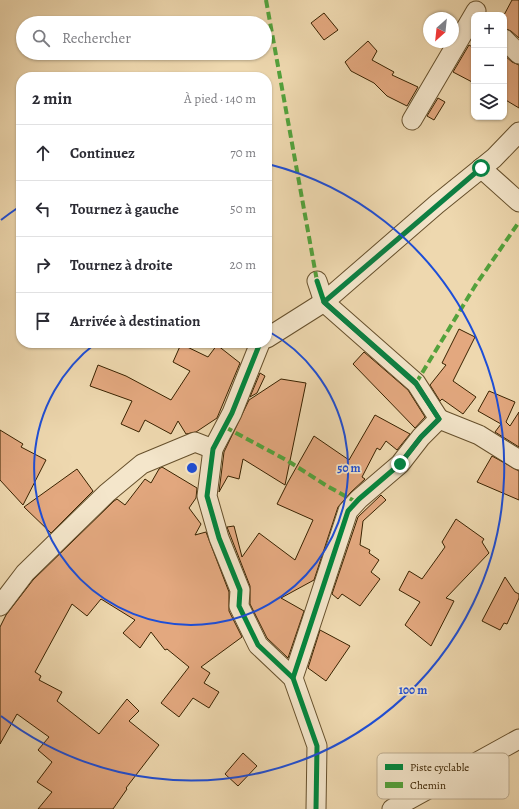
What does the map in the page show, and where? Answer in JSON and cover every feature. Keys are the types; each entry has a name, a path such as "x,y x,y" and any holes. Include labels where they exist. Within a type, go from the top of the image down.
{"street":[{"path":"412,120 474,9"},
{"path":"507,42 519,54"},
{"path":"272,335 324,302 481,168 519,132"},
{"path":"481,168 519,202"},
{"path":"317,281 324,302 416,384 439,419 479,435 519,460"},
{"path":"258,348 232,412 213,449 207,496 219,538 240,590 239,606 258,645 293,678 317,746 316,809"},
{"path":"293,678 348,511 359,499 400,464 421,437 439,419"},
{"path":"0,606 25,573 107,493 142,464 194,442 213,449"},
{"path":"494,753 519,739"},
{"path":"392,809 410,799"}],"building":[{"path":"512,0 519,0 519,38 507,29 507,12 506,12"},
{"path":"324,13 338,30 324,40 311,23"},
{"path":"368,41 377,51 372,60 394,72 392,75 418,87 407,106 387,96 374,83 351,71 345,62"},
{"path":"469,45 471,46 471,81 453,72"},
{"path":"507,58 519,65 519,108 507,101"},
{"path":"438,98 445,102 434,120 427,116"},
{"path":"459,329 475,337 453,381 476,397 463,414 442,399 440,401 430,385 446,365 442,363"},
{"path":"179,348 189,348 208,357 215,348 221,348 240,363 217,418 196,432 186,434 178,421 171,434 145,420 139,432 121,424 132,401 90,386 98,365 126,376 171,400 190,371 173,362"},
{"path":"364,352 408,390 425,417 415,428 353,364"},
{"path":"260,373 265,376 257,393 250,397"},
{"path":"281,379 306,383 285,485 243,459 239,479 228,476 219,492 224,452 249,400"},
{"path":"489,391 515,402 506,422 510,426 519,412 519,447 495,432 501,424 478,411"},
{"path":"375,415 410,434 397,450 386,441 380,450 377,448 362,477 365,479 338,507 314,580 281,598 304,611 288,658 267,638 250,604 250,586 227,527 234,526 242,557 259,533 295,560 313,520 277,504 288,482 314,436 349,460"},
{"path":"0,430 23,444 21,447 46,460 23,505 0,480"},
{"path":"492,456 519,471 519,500 477,482"},
{"path":"162,467 197,488 196,498 189,508 201,524 195,535 206,532 229,592 229,611 242,637 201,667 210,673 204,683 219,692 209,708 193,698 179,717 161,703 189,667 167,649 165,650 151,632 140,648 123,633 135,620 101,599 87,616 72,604 35,672 41,676 39,680 62,692 57,701 99,734 127,699 139,711 129,721 159,745 126,788 127,789 113,809 38,809 52,792 37,782 52,762 38,750 49,737 17,714 0,744 0,627 6,615 33,580 114,501 117,499 125,505 145,479 151,483 159,469"},
{"path":"77,469 93,491 51,533 24,507"},
{"path":"381,495 386,500 363,521 360,545 370,550 369,553 379,560 371,572 380,579 360,606 342,594 338,599 332,594 358,517"},
{"path":"456,519 484,539 482,542 489,553 446,598 454,601 431,646 405,625 420,602 399,590 409,571 422,579 445,547 442,542"},
{"path":"505,577 515,592 519,594 519,598 507,624 504,623 500,630 482,621"},
{"path":"320,630 350,646 326,681 308,668"},
{"path":"243,753 257,766 238,786 225,774"}],"marked path":[{"path":"266,0 269,16"},
{"path":"272,33 317,281"},
{"path":"416,383 475,286 519,222"},
{"path":"225,427 288,461 327,486 356,502"}],"cycle path":[{"path":"293,678 348,511 359,499 400,464 421,437 439,419 416,383 324,302 317,281"},
{"path":"258,348 232,413 213,449 207,496 219,538 240,590 239,606 258,645 293,678 317,746 316,809"}],"route":[{"path":"400,464 421,437 439,419 416,384 324,302 481,168"}]}
